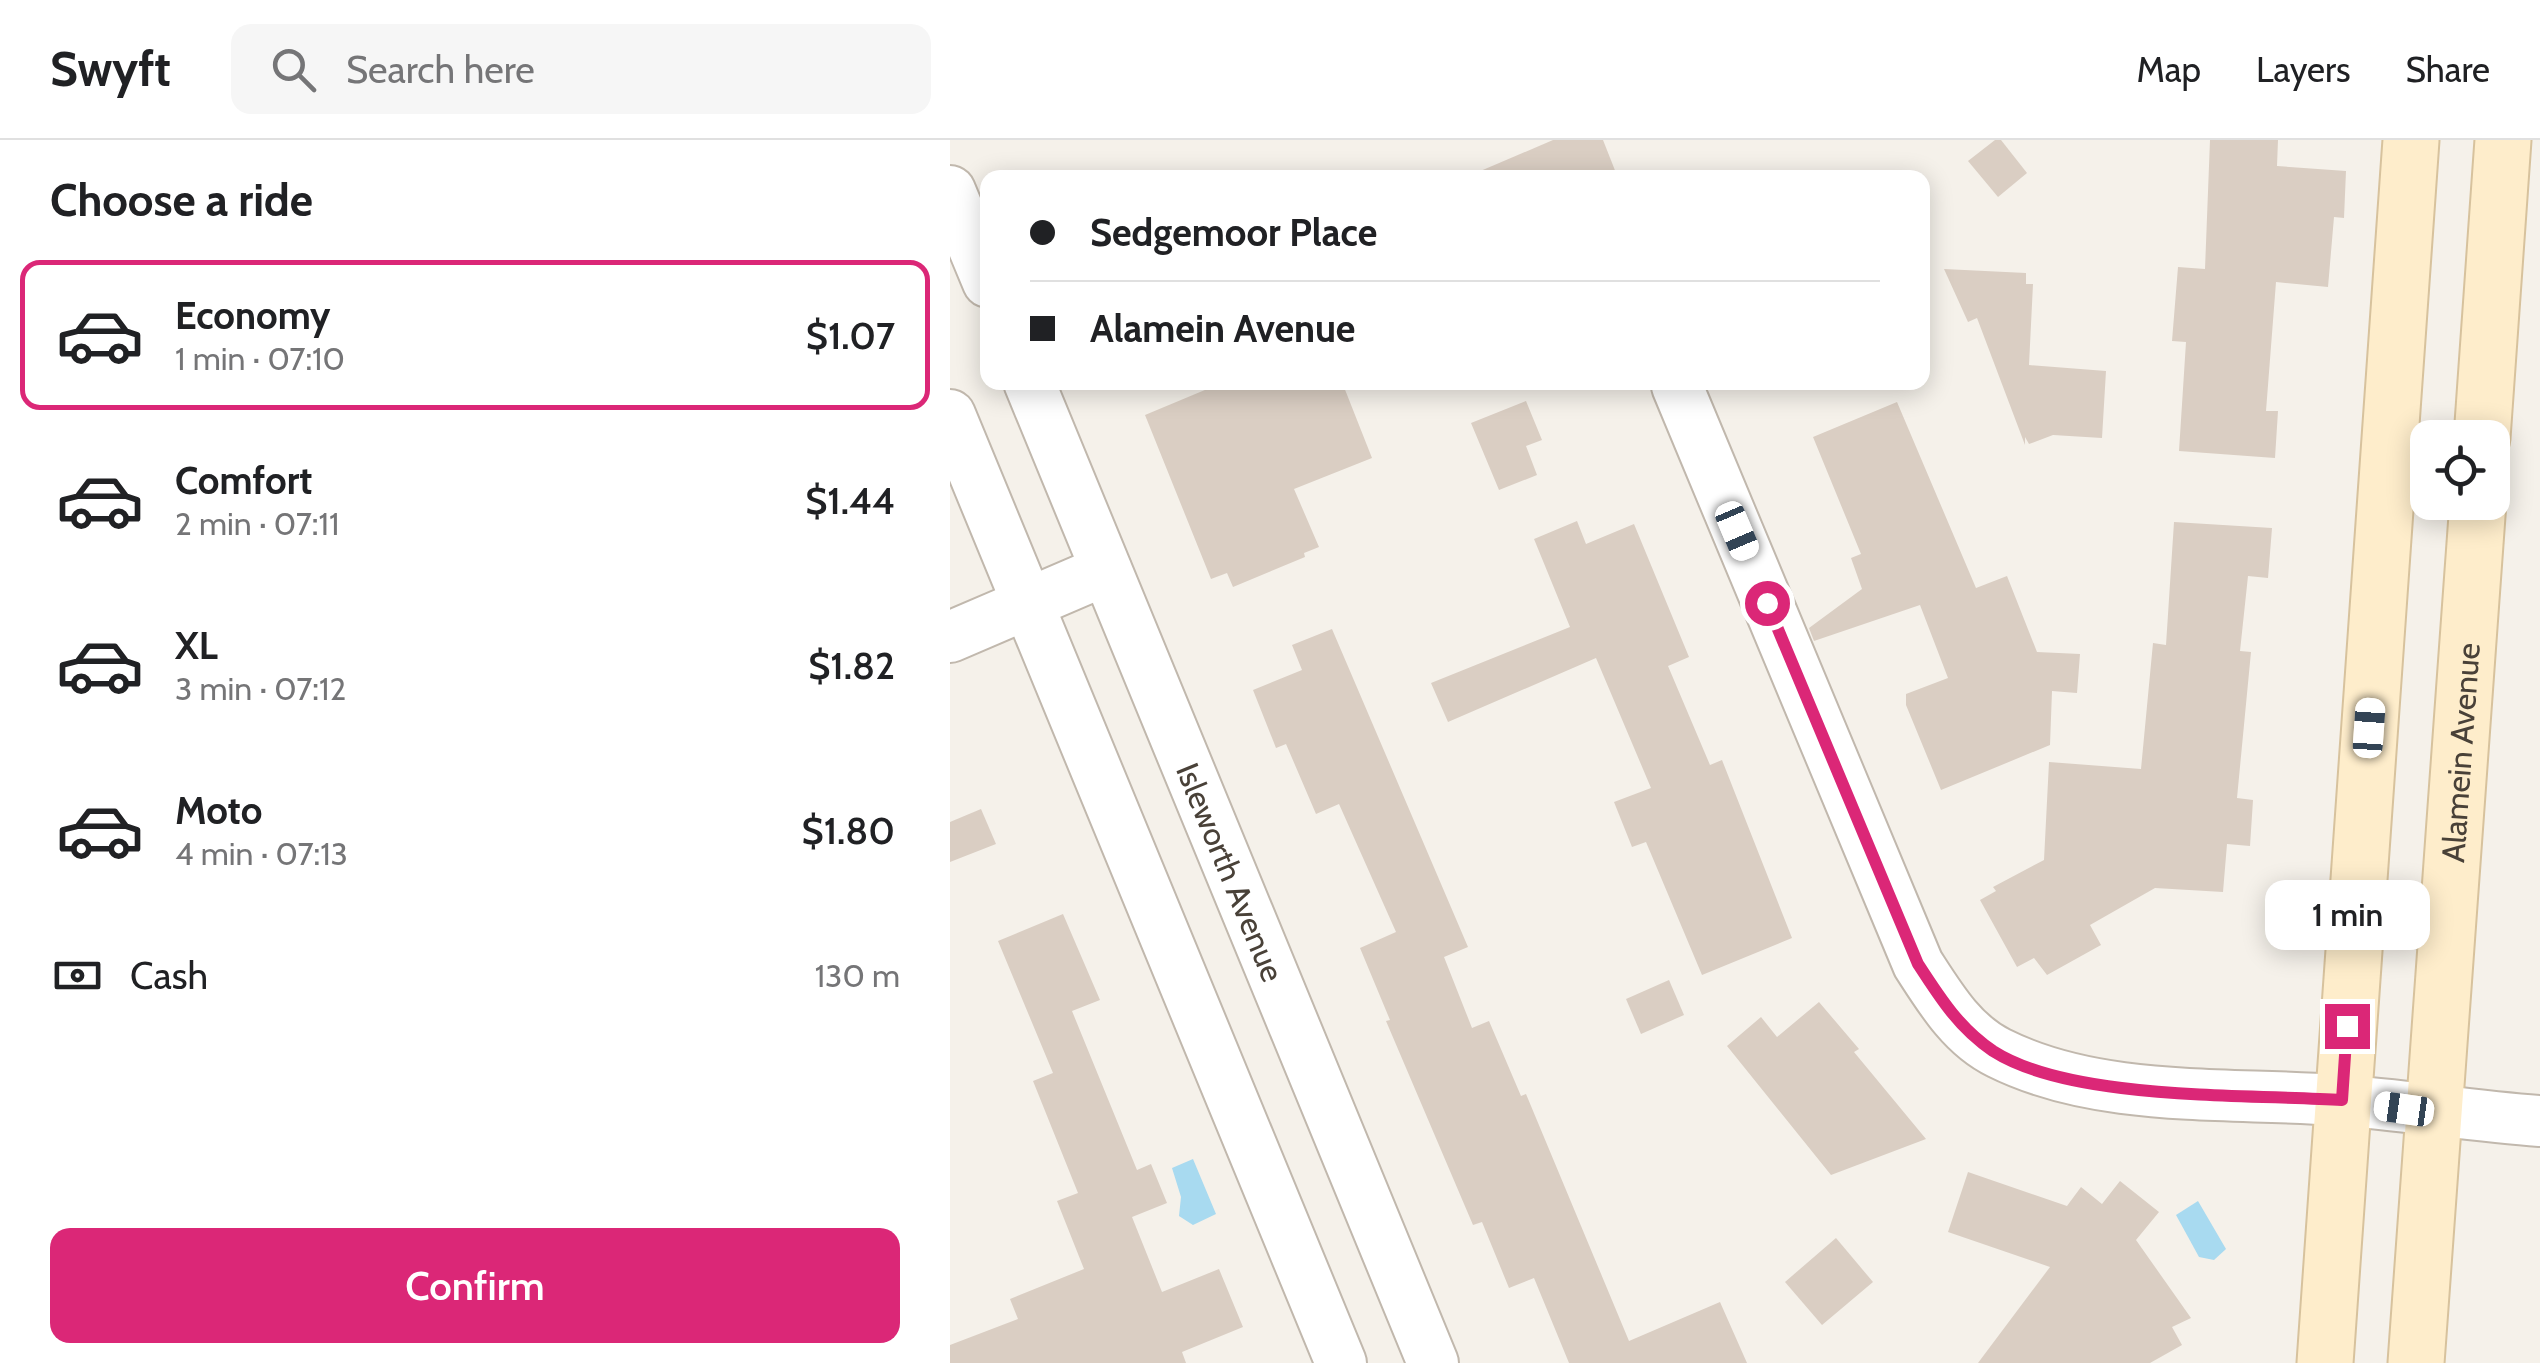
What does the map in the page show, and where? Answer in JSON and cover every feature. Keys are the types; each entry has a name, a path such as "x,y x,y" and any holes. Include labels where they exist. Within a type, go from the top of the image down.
{"street":[{"path":"2325,1363 2411,140"},
{"path":"2483,420 2503,140"},
{"path":"950,191 980,263"},
{"name":"Isleworth Avenue","path":"1032,390 1433,1363"},
{"path":"1679,390 1918,964 1952,1016 1995,1052 2046,1073 2112,1086 2342,1100 2436,1113 2540,1121"},
{"path":"950,415 1342,1363"},
{"name":"Alamein Avenue","path":"2416,1363 2477,520"},
{"path":"950,636 1106,570"}],"water":[{"path":"1193,1159 1216,1214 1193,1225 1179,1216 1181,1197 1172,1168"},
{"path":"2198,1201 2226,1249 2214,1260 2199,1257 2176,1215"}],"building":[{"path":"1553,140 1603,140 1615,170 1483,170"},
{"path":"1995,140 2001,140 2027,173 1998,197 1968,161"},
{"path":"2210,140 2278,140 2277,166 2346,171 2344,218 2334,217 2328,287 2276,282 2266,411 2278,411 2275,458 2179,451 2186,342 2172,341 2178,267 2205,269"},
{"path":"1944,269 2026,273 2026,284 2033,284 2029,365 2106,371 2102,438 2053,435 2029,444 2025,437 2025,445 1977,318 1968,322"},
{"path":"1205,390 1345,390 1372,458 1294,489 1319,547 1304,553 1305,557 1233,587 1227,573 1211,579 1145,415"},
{"path":"1526,401 1542,440 1526,446 1537,475 1499,490 1471,423"},
{"path":"1897,402 1976,588 2007,576 2037,652 2080,654 2077,693 2052,691 2050,745 1941,790 1906,705 1906,694 1948,678 1920,605 1814,641 1809,628 1862,589 1851,558 1861,554 1813,437"},
{"path":"1577,521 1586,544 1634,524 1689,657 1668,666 1710,765 1722,760 1792,938 1702,975 1646,842 1632,847 1614,802 1651,788 1596,658 1448,722 1431,683 1570,627 1534,539"},
{"path":"2174,522 2272,528 2268,578 2248,576 2240,651 2251,652 2237,798 2253,800 2250,846 2227,844 2223,892 2155,888 2090,925 2101,945 2047,975 2034,958 2017,967 1980,900 1996,891 1993,887 2044,860 2049,762 2141,769 2153,643 2166,645"},
{"path":"1332,629 1468,947 1444,957 1472,1028 1489,1021 1521,1096 1526,1094 1629,1341 1720,1302 1747,1363 1569,1363 1534,1278 1509,1288 1482,1222 1473,1225 1386,1021 1390,1020 1360,948 1396,932 1339,804 1316,814 1286,744 1276,748 1253,690 1302,670 1292,645"},
{"path":"981,809 996,844 950,862 950,822"},
{"path":"1063,914 1100,1000 1072,1011 1137,1170 1151,1164 1167,1203 1132,1217 1162,1292 1219,1269 1243,1327 1182,1352 1186,1363 950,1363 950,1345 1018,1319 1010,1299 1084,1269 1057,1201 1078,1193 1033,1081 1053,1073 998,941"},
{"path":"1669,980 1684,1015 1641,1034 1626,999"},
{"path":"1819,1002 1859,1049 1854,1052 1926,1139 1831,1175 1727,1046 1761,1017 1777,1037"},
{"path":"1968,1172 2067,1206 2081,1187 2102,1204 2120,1181 2159,1212 2136,1240 2191,1318 2172,1327 2182,1345 2150,1363 1978,1363 2050,1267 1948,1232"},
{"path":"1836,1238 1873,1282 1822,1325 1785,1282"}],"route":[{"path":"1767,603 1918,964 1952,1016 1995,1052 2046,1073 2112,1086 2342,1100 2347,1026"}]}
